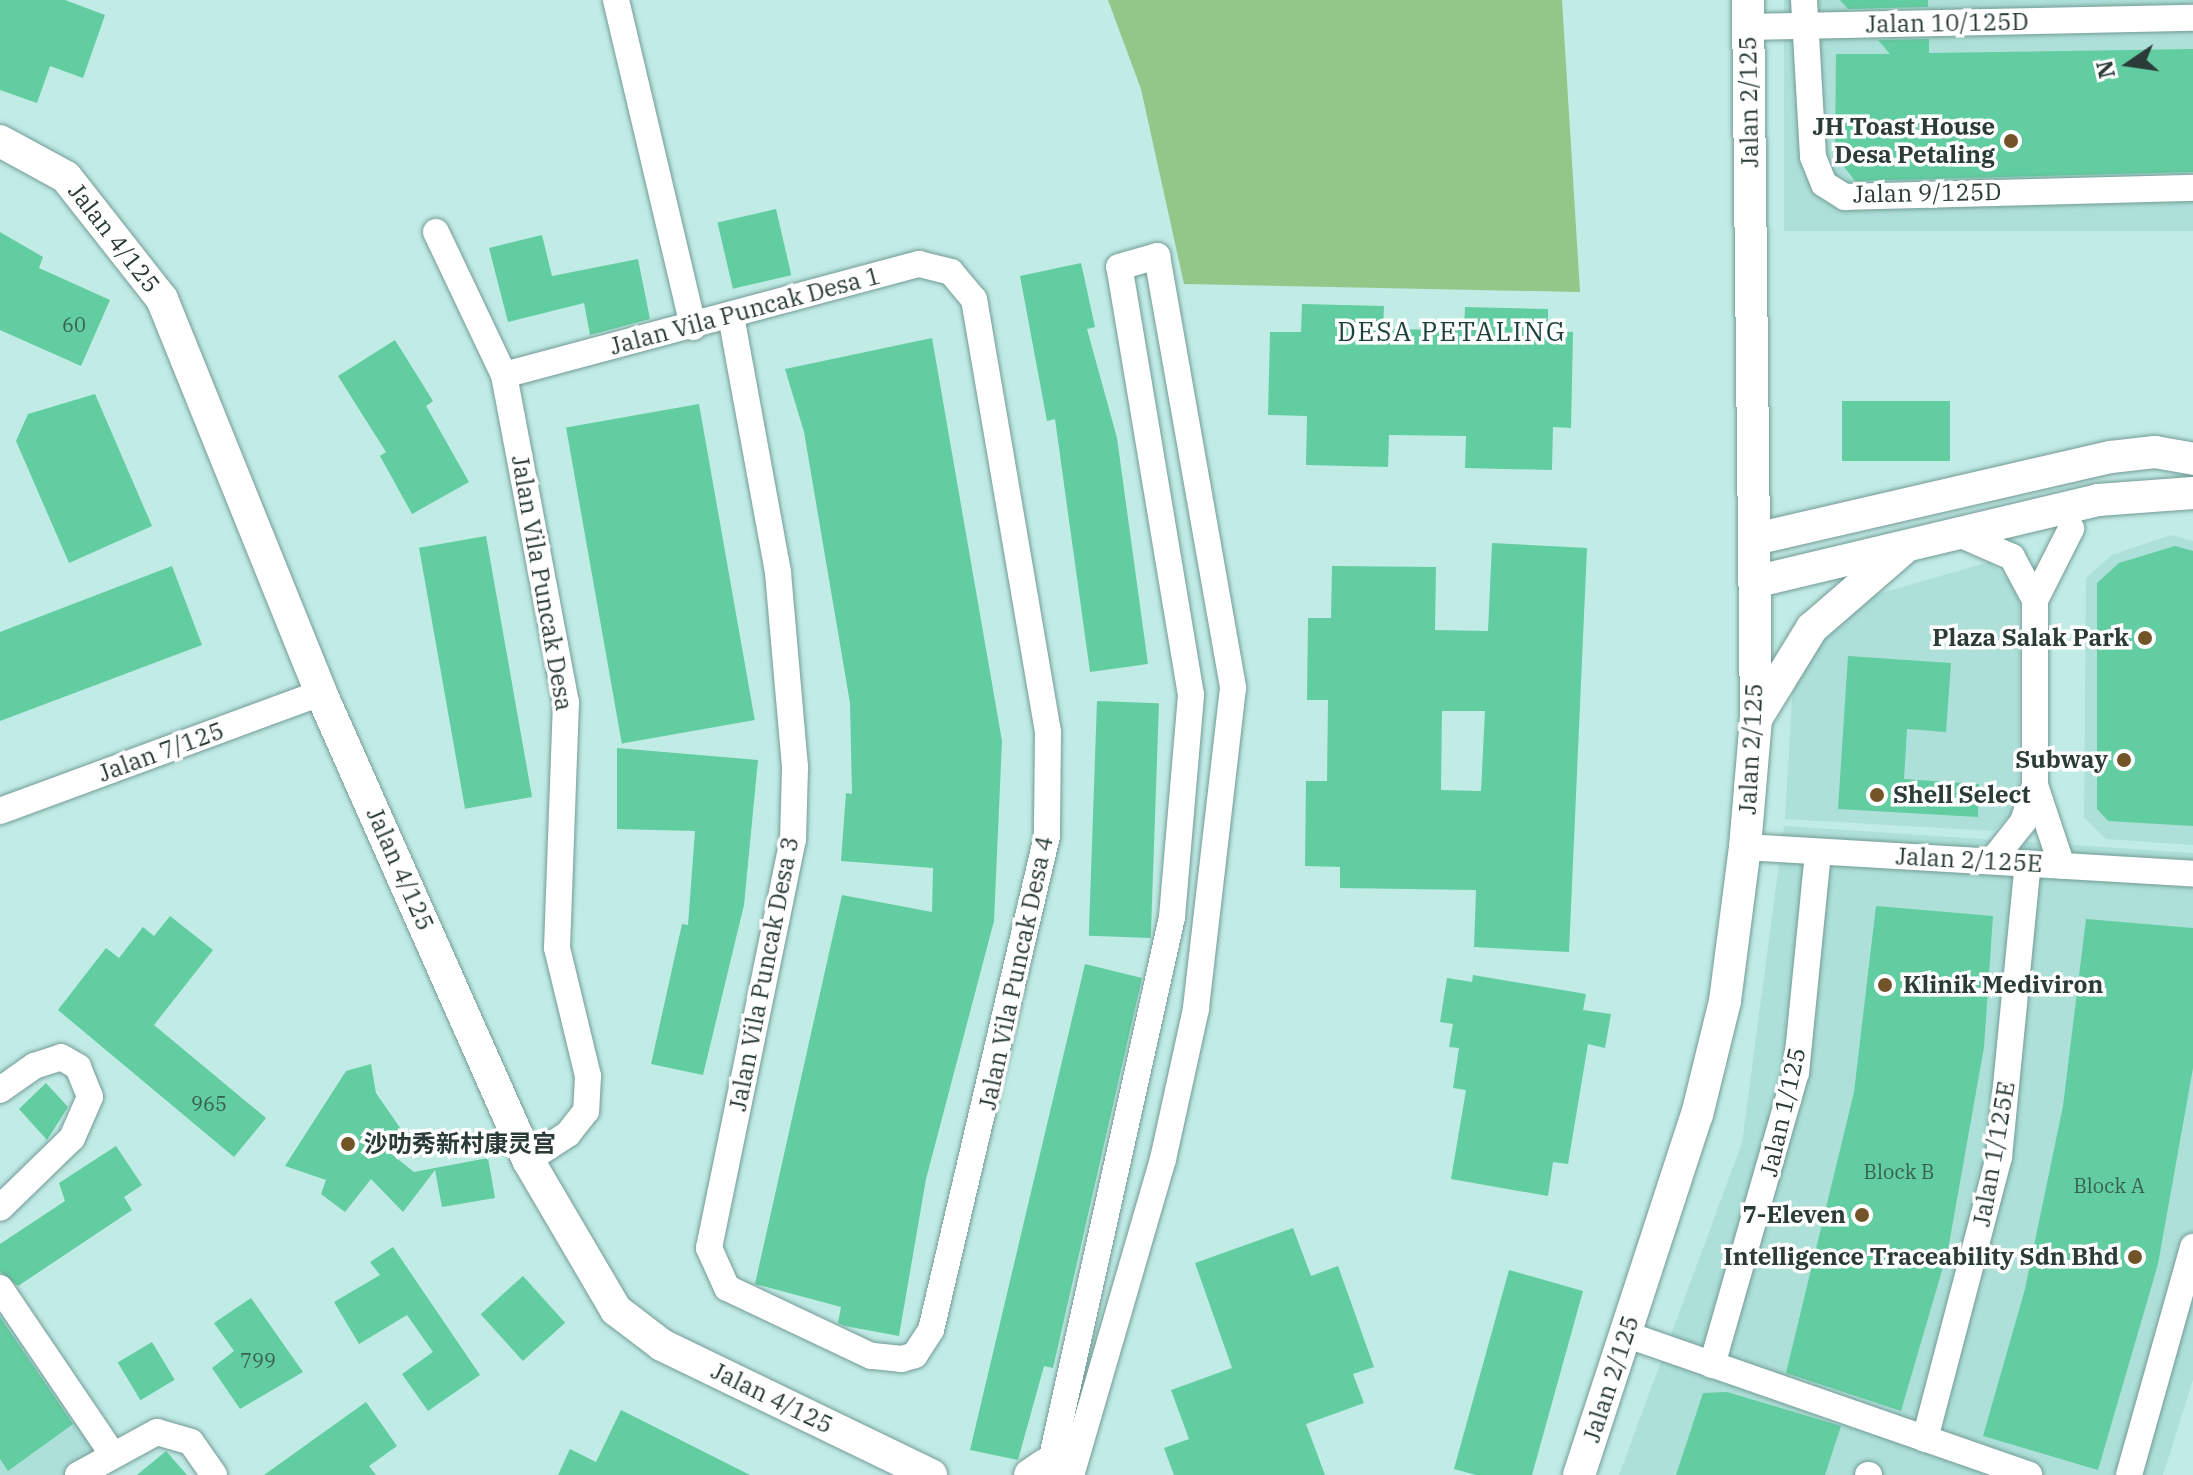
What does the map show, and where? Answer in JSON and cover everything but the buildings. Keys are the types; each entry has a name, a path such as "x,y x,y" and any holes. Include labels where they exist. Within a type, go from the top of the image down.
{"street":[{"path":"616,0 693,327"},
{"name":"Jalan 10/125D","path":"1748,13 1950,11 2193,18"},
{"name":"Jalan 2/125","path":"1579,1475 1697,1115 1725,1001 1745,847 1756,719 1748,13"},
{"name":"Jalan 9/125D","path":"1805,13 1813,157 1824,184 1845,197 2193,188"},
{"name":"Jalan 4/125","path":"0,141 66,177 162,299 321,693 528,1160 616,1310 662,1345 931,1475"},
{"name":"Jalan Vila Puncak Desa","path":"436,232 504,375 566,702 557,948 588,1076 586,1111 568,1134 528,1160"},
{"path":"1157,256 1233,688 1196,1009 1163,1159 1048,1472 1172,917 1191,695 1119,267 1157,256"},
{"name":"Jalan Vila Puncak Desa 1","path":"504,375 731,317 919,264 951,272 974,299"},
{"name":"Jalan Vila Puncak Desa 4","path":"709,1248 727,1288 871,1356 915,1355 931,1330 995,1080 1047,836 1048,732 974,299"},
{"name":"Jalan Vila Puncak Desa 3","path":"709,1248 793,840 795,767 778,572 731,317"},
{"path":"1755,539 2111,457 2155,452 2193,459"},
{"path":"1754,582 2150,491 2193,493"},
{"path":"1992,861 2023,822 2035,785 2035,600 2071,529"},
{"path":"1957,533 2012,557 2035,600"},
{"path":"1756,719 1812,628 1908,545"},
{"name":"Jalan 7/125","path":"0,811 321,693"},
{"path":"2035,785 2062,866"},
{"name":"Jalan 2/125E","path":"1745,847 2193,874"},
{"name":"Jalan 1/125","path":"1712,1365 1796,1073 1818,852"},
{"name":"Jalan 1/125E","path":"1925,1439 1999,1157 2028,863"},
{"path":"0,1090 34,1066 61,1057 78,1067 90,1097 72,1138 0,1208"},
{"path":"2129,1475 2193,1247"},
{"path":"0,1288 111,1452"},
{"path":"1625,1334 2029,1475"},
{"path":"78,1475 111,1452 157,1432 175,1434 191,1442 214,1475"}],"shaded area":[{"path":"1784,0 2193,0 2193,231 1784,231"},
{"name":"Plaza Salak Park","path":"2171,535 2193,541 2193,845 2106,839 2084,817 2086,578 2112,555"},
{"path":"1989,562 2019,589 2019,807 1994,831 1785,819 1793,682 1818,635 1850,602"},
{"path":"1784,826 2193,853 2193,1380 2163,1475 1619,1475 1742,1143"},
{"path":"0,1300 100,1451 65,1475 0,1475"}],"green space":[{"path":"1108,0 1562,0 1580,292 1184,284 1141,89"}],"place":[{"name":"JH Toast House Desa Petaling","path":"2011,141"},
{"name":"Plaza Salak Park","path":"2145,638"},
{"name":"Subway","path":"2124,760"},
{"name":"Shell Select","path":"1877,795"},
{"name":"Klinik Mediviron","path":"1885,985"},
{"name":"沙叻秀新村康灵宫","path":"348,1144"},
{"name":"7-Eleven","path":"1862,1215"},
{"name":"Intelligence Traceability Sdn Bhd","path":"2135,1257"}],"district":[{"name":"DESA PETALING","path":"1452,332"}]}
